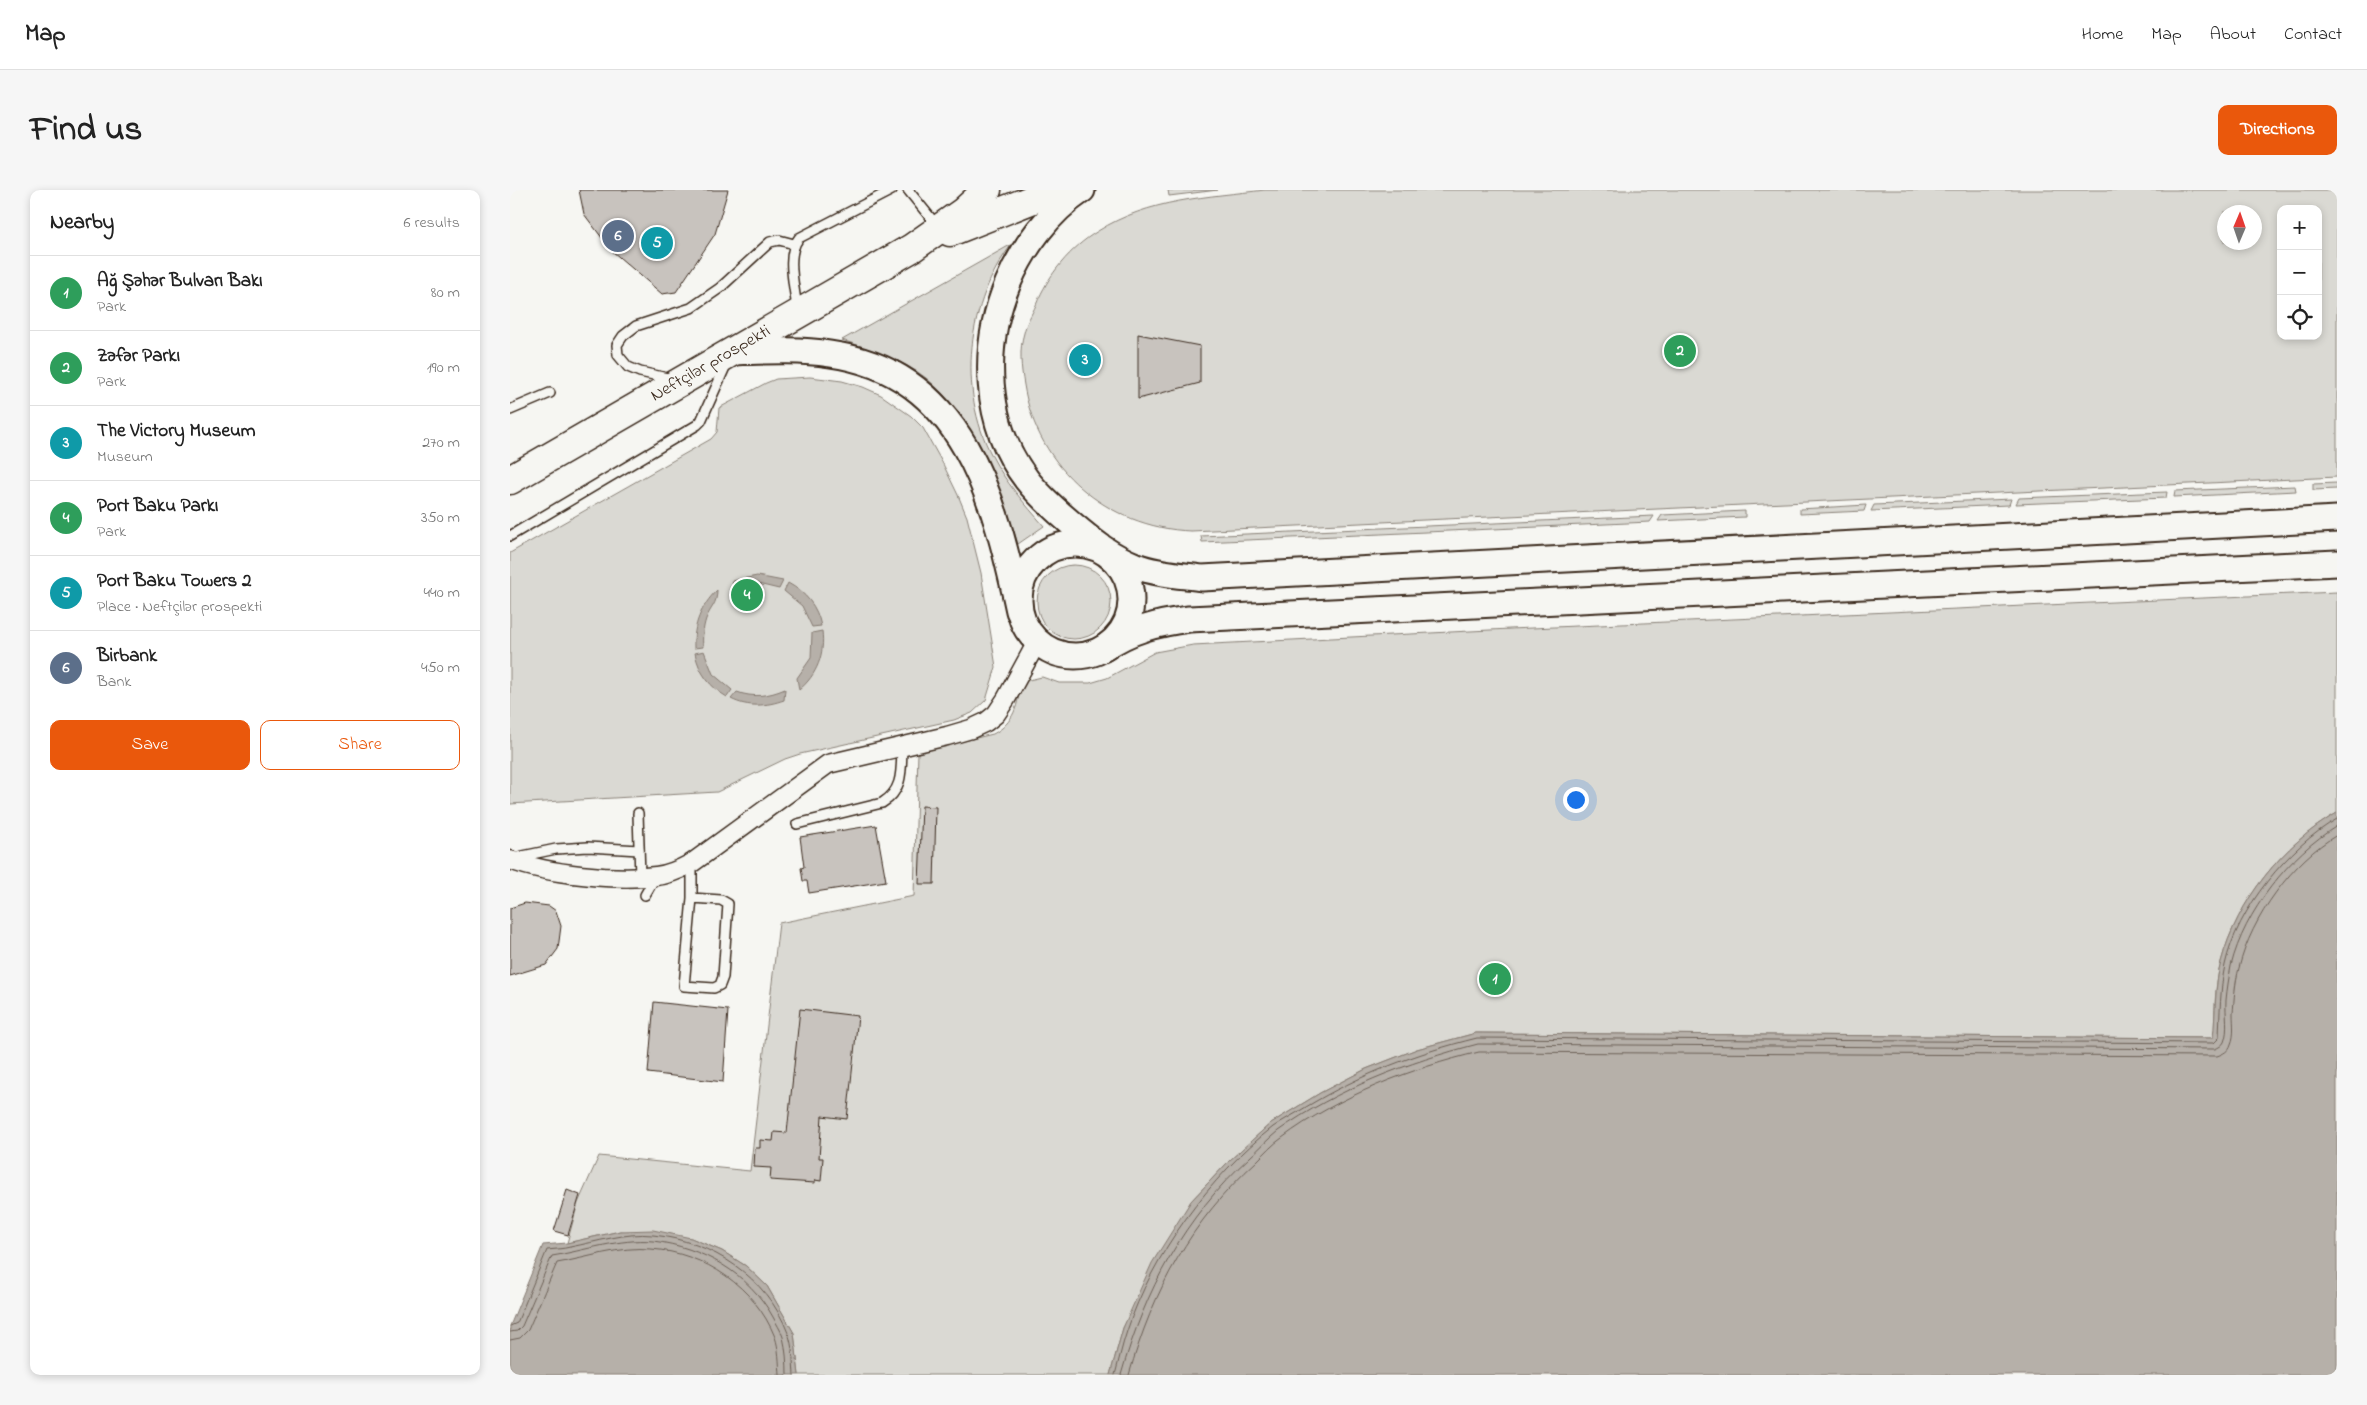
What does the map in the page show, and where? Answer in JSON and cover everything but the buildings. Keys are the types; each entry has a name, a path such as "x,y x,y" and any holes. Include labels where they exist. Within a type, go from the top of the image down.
{"highway":[{"path":"912,248 940,229 987,190"},
{"path":"912,248 1056,190"},
{"name":"Neftçilər prospekti","path":"510,480 912,248"}],"main road":[{"path":"1082,190 1056,212 1028,244 1018,260 1000,302 994,328 990,365 991,390 1002,438 1027,481 1061,515 1120,565 1129,582 1132,600 1128,619 1119,636 1104,648"},
{"path":"732,352 784,351 830,354 865,362 896,375 922,393 943,412 961,440 984,486 1006,549 1019,611 1025,628 1037,642 1052,652 1069,656 1087,655 1140,629 1161,623 1190,619 2337,563"},
{"path":"1019,611 1018,592 1024,574 1035,559 1051,548 1069,544 1088,545 1138,567 1166,574 1202,578 2337,519"}],"street":[{"path":"510,859 536,868 577,873 648,877 692,863 828,764 971,729 986,722 996,714 1006,699 1037,642"}],"lane":[{"path":"798,314 792,256 794,244 799,238 892,190"},
{"path":"908,190 940,229"},
{"path":"682,381 640,372 628,367 618,355 617,345 623,336 636,326 690,308 713,293 744,268 758,251 770,242 779,240 794,244"},
{"path":"510,536 697,425 701,421 732,352"},
{"path":"510,410 550,393"},
{"path":"797,824 882,802 892,797 898,788 902,746"},
{"path":"638,812 639,850 648,877 645,894"},
{"path":"510,859 556,849 588,847 639,850"},
{"path":"692,863 692,898 684,986 714,988 720,985 723,977 728,904 722,900 692,898"}],"shaded area":[{"path":"1168,190 1218,190 1169,196"},
{"path":"1265,190 2337,190 2337,477 1191,531 1161,527 1132,519 1105,505 1081,488 1061,467 1044,442 1032,415 1022,372 1022,339 1029,319 1047,283 1069,254 1088,238 1117,220 1137,212 1179,201"},
{"path":"1012,244 997,267 985,292 977,319 972,347 971,375 974,403 981,430 992,456 1009,484 1044,526 1018,544 983,454 972,433 943,394 926,378 897,360 842,340"},
{"path":"810,377 842,381 881,395 911,416 923,428 943,464 967,517 981,573 996,667 986,700 972,713 954,720 785,759 717,792 510,804 510,553 711,439 717,432 719,408 776,379"},
{"path":"2337,483 2337,489 2313,490 2313,484"},
{"path":"2295,486 2296,491 2174,497 2175,491"},
{"path":"2167,492 2166,498 2016,504 2019,498"},
{"path":"2011,499 2009,505 1871,511 1874,505"},
{"path":"1866,505 1864,511 1800,514 1800,509"},
{"path":"1745,511 1745,517 1658,521 1662,515"},
{"path":"1654,516 1650,522 1202,542 1201,536"},
{"path":"1074,565 1088,568 1100,576 1108,588 1111,602 1108,616 1100,628 1088,636 1074,639 1060,636 1048,628 1040,616 1037,602 1040,588 1048,576 1060,568"},
{"path":"2337,592 2337,813 2298,841 2281,858 2250,896 2238,917 2228,939 2217,981 2214,1038 1476,1033 1417,1049 1366,1069 1320,1093 1271,1123 1229,1161 1191,1201 1123,1328 1110,1375 799,1375 794,1333 767,1286 746,1266 722,1251 691,1238 620,1231 567,1243 578,1203 599,1156 750,1171 779,923 914,896 918,752 993,734 1000,730 1011,719 1017,705 1020,682 1042,677 1059,683 1090,683 1107,678 1155,652 1193,645"}],"water":[{"path":"757,576 783,581 779,589 758,584 734,590 732,581"},
{"path":"788,583 800,591 814,606 821,626 812,627 802,606 784,591"},
{"path":"717,590 715,602 705,622 703,647 694,648 695,631 699,616 711,596"},
{"path":"822,631 821,656 811,678 799,690 797,678 811,658 812,633"},
{"path":"704,651 713,674 732,690 727,697 710,684 699,667 695,653"},
{"path":"785,689 784,700 771,704 751,705 731,699 737,692 761,695"},
{"path":"2337,813 2337,1375 1110,1375 1123,1328 1152,1263 1191,1201 1229,1161 1271,1123 1320,1093 1366,1069 1417,1049 1476,1033 2213,1038 2219,971 2228,939 2238,917 2250,896 2281,858 2298,841"},
{"path":"653,1230 691,1238 722,1251 746,1266 767,1286 794,1333 799,1375 510,1375 510,1326 543,1245 567,1243 620,1231"}],"place":[{"name":"Birbank","path":"618,236"},
{"name":"Port Baku Towers 2","path":"657,243"},
{"name":"Zəfər Parkı","path":"1680,351"},
{"name":"The Victory Museum","path":"1085,360"},
{"name":"Port Baku Parkı","path":"747,595"},
{"name":"Ağ Şəhər Bulvarı Bakı","path":"1495,979"}]}
